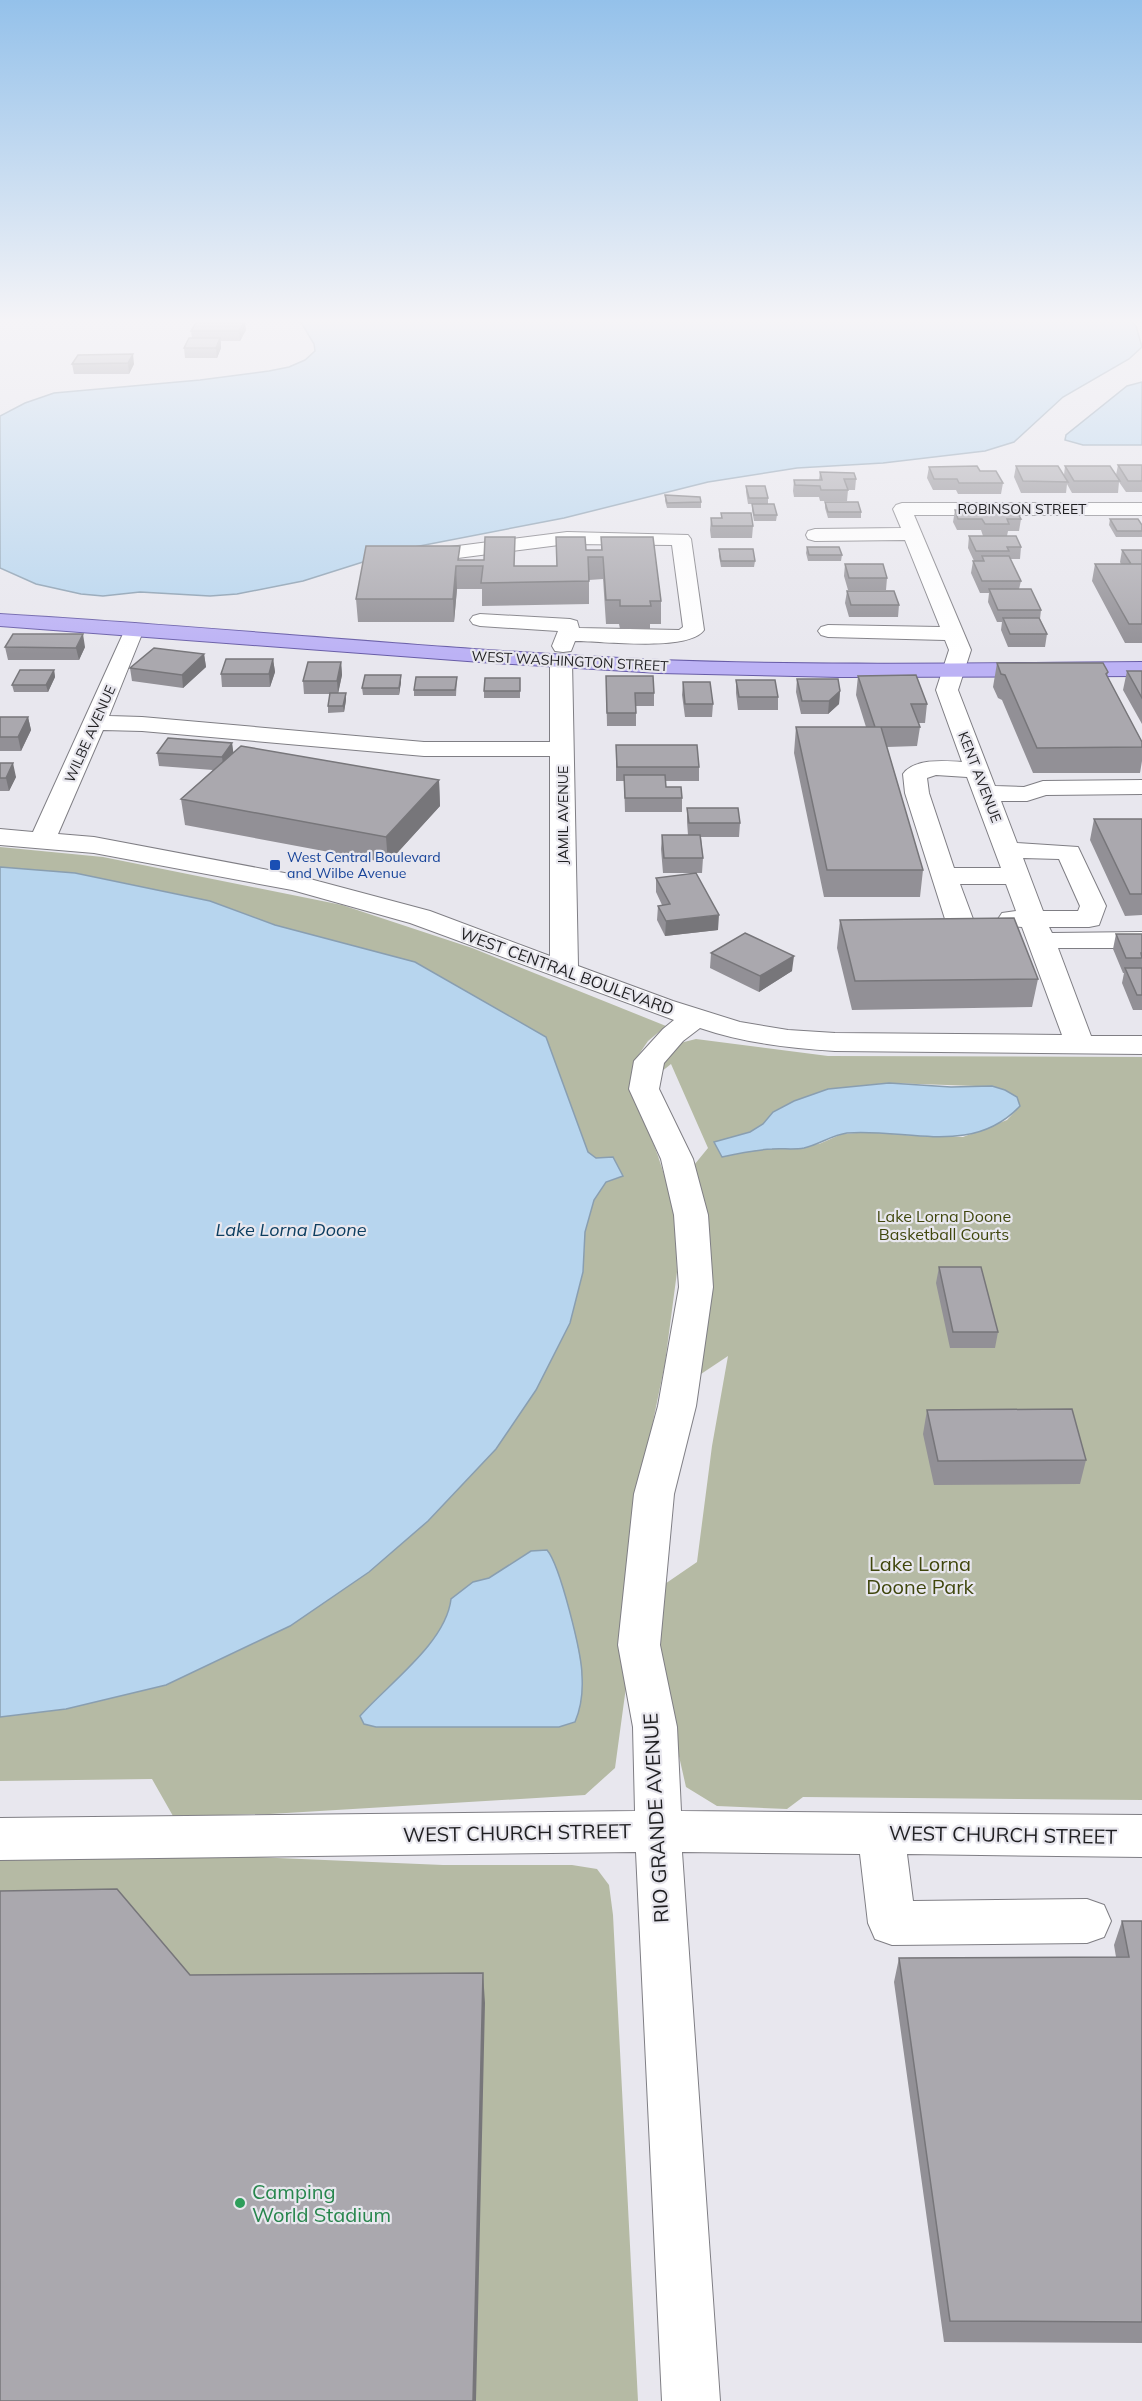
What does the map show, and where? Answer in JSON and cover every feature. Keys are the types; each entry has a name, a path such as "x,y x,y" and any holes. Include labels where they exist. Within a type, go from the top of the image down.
{"main road":[{"name":"WEST WASHINGTON STREET","path":"0,620 134,628 558,661 780,669 1142,669"}],"street":[{"name":"ROBINSON STREET","path":"902,509 1142,509"},
{"name":"KENT AVENUE","path":"902,509 960,650 947,690 1080,1045"},
{"path":"815,535 912,534"},
{"path":"419,557 567,538 681,539 694,630 684,635 671,637 567,634"},
{"path":"480,620 570,625 558,661"},
{"name":"WILBE AVENUE","path":"43,839 95,723 134,628"},
{"path":"828,631 954,634"},
{"name":"JAMIL AVENUE","path":"558,661 562,748 564,970"},
{"path":"95,723 153,725 424,749 562,748"},
{"path":"360,769 379,745"},
{"path":"1142,807 1054,807 1027,794 935,768 915,774 917,793 944,876 966,919 1142,940"},
{"path":"1027,794 1043,788 1142,787"},
{"name":"WEST CENTRAL BOULEVARD","path":"0,837 43,839 106,847 295,883 420,917 695,1018 735,1030 788,1039 1142,1045"},
{"path":"1007,850 1069,852 1093,906 1089,919 1037,929"},
{"path":"944,876 1017,876"},
{"name":"RIO GRANDE AVENUE","path":"691,2401 657,1831 654,1727 639,1645 654,1494 677,1406 696,1287 691,1215 678,1159 644,1089 649,1061 673,1035 695,1018"},
{"name":"WEST CHURCH STREET","path":"0,1839 657,1831 1142,1836"},
{"path":"881,1833 892,1923 1087,1921"}],"green space":[{"path":"0,847 103,857 342,905 472,948 666,1026 648,1041 633,1063 630,1082 675,1208 677,1272 665,1363 648,1446 626,1687 615,1768 585,1795 270,1814 173,1816 152,1779 0,1781 0,1717 66,1709 166,1685 290,1626 368,1572 428,1521 496,1449 583,1272 585,1232 594,1200 606,1182 623,1176 613,1157 596,1158 588,1153 546,1037 275,925 210,901 75,873 0,867","holes":["531,1551 559,1727 376,1727 360,1716 427,1647 439,1631 447,1615 451,1599 473,1582 489,1578"]},
{"name":"Lake Lorna Doone Park","path":"696,1039 828,1056 1142,1057 1142,1800 803,1797 787,1809 717,1806 686,1787 654,1646 659,1588 697,1562 712,1446 728,1356 698,1376 690,1170 708,1148 671,1064 656,1076 654,1071 676,1044","holes":["889,1083 976,1086 1005,1090 1016,1097 1020,1106 1007,1120 963,1137 870,1132 842,1134 819,1144 754,1150 722,1157 715,1142 750,1132 763,1124 773,1112 828,1089"]},
{"name":"Camping World Stadium","path":"208,1855 443,1865 572,1865 597,1869 609,1885 613,1915 638,2401 0,2401 0,1858"}],"water":[{"path":"0,431 1026,431 1014,442 985,451 883,463 797,468 708,482 564,518 404,549 303,581 237,594 210,596 140,592 103,596 81,594 36,584 0,568"},
{"path":"1071,431 1142,431 1142,445 1083,445 1065,440 1066,435"},
{"name":"Lake Lorna Doone","path":"0,867 75,873 210,901 275,925 415,962 546,1037 588,1152 596,1158 613,1157 623,1176 606,1182 594,1200 585,1232 583,1272 570,1323 536,1390 496,1449 428,1521 369,1572 290,1626 166,1685 66,1709 0,1717"},
{"path":"889,1083 951,1087 992,1086 1017,1097 1020,1106 1001,1122 981,1131 960,1136 847,1133 804,1148 759,1150 722,1157 714,1142 750,1132 763,1124 773,1112 794,1101 828,1089"},
{"path":"547,1550 564,1591 581,1665 582,1694 575,1722 559,1727 376,1727 364,1724 360,1716 414,1662 439,1631 447,1615 451,1599 473,1582 489,1578 531,1551"}],"building":[{"path":"1118,465 1142,465 1142,481 1128,481"},
{"path":"977,466 980,471 996,471 1003,483 959,483 957,479 934,479 929,467"},
{"path":"1016,466 1058,466 1068,482 1023,481"},
{"path":"1065,466 1110,466 1120,481 1074,481"},
{"path":"820,472 854,473 856,479 844,479 848,490 821,490 820,486 795,485 794,480 822,480"},
{"path":"746,486 765,486 768,498 749,498"},
{"path":"665,495 700,497 701,502 667,503"},
{"path":"825,502 858,502 861,512 828,512"},
{"path":"752,504 774,504 777,515 754,515"},
{"path":"955,510 1016,510 1021,519 1007,519 1009,524 985,524 982,519 958,519"},
{"path":"721,513 751,513 753,526 712,526 711,518 722,518"},
{"path":"1110,519 1138,519 1142,525 1142,531 1117,531"},
{"path":"969,536 1016,536 1021,547 1007,547 1009,551 976,551"},
{"path":"485,537 515,537 514,566 557,566 556,537 585,537 586,550 602,550 601,537 653,537 661,601 650,601 651,606 620,606 620,600 606,600 603,557 588,557 589,581 481,583 483,566 456,566 453,599 356,599 366,546 460,546 458,560 484,560"},
{"path":"807,547 839,547 842,555 809,555"},
{"path":"719,549 753,549 755,561 721,561"},
{"path":"1122,550 1142,550 1142,564 1131,564"},
{"path":"982,556 1009,556 1021,581 982,581 973,561 984,561"},
{"path":"845,564 883,564 887,578 849,578"},
{"path":"1095,564 1142,564 1142,624 1129,624"},
{"path":"989,589 1031,589 1041,610 998,610"},
{"path":"847,591 894,591 899,605 851,605"},
{"path":"1003,618 1039,618 1047,634 1010,634"},
{"path":"13,634 83,634 76,648 5,647"},
{"path":"154,648 204,654 182,675 130,668"},
{"path":"226,659 273,659 269,674 221,674"},
{"path":"308,662 341,662 337,681 303,681"},
{"path":"997,663 1103,663 1108,672 1106,674 1142,742 1142,747 1037,748 1005,675 1001,674"},
{"path":"20,670 54,670 46,685 12,685"},
{"path":"1127,671 1142,671 1142,698"},
{"path":"365,675 401,675 399,688 362,688"},
{"path":"916,675 927,704 911,704 920,727 875,727 858,676"},
{"path":"606,676 653,676 654,693 635,693 636,713 607,713"},
{"path":"416,677 457,677 455,690 414,690"},
{"path":"485,678 520,678 520,691 484,691"},
{"path":"797,679 838,679 840,691 829,701 802,701"},
{"path":"736,680 775,680 778,697 739,697"},
{"path":"683,682 710,682 713,704 685,704"},
{"path":"330,693 346,693 343,706 328,706"},
{"path":"0,717 28,717 18,737 0,737"},
{"path":"796,727 881,727 923,870 827,870"},
{"path":"168,738 232,743 222,757 157,753"},
{"path":"616,745 697,745 699,767 617,767"},
{"path":"241,746 439,780 386,837 181,799"},
{"path":"0,763 13,763 6,778 0,778"},
{"path":"624,775 665,775 666,787 681,787 682,798 625,798"},
{"path":"687,808 738,808 740,823 689,823"},
{"path":"1094,819 1142,819 1142,894 1130,894"},
{"path":"662,835 700,835 703,858 664,858"},
{"path":"696,873 719,915 666,921 658,906 670,904 656,878"},
{"path":"1014,918 1038,979 855,981 840,920"},
{"path":"745,933 794,956 760,976 711,953"},
{"path":"1116,934 1142,934 1142,958 1126,958"},
{"path":"1125,968 1142,968 1142,995 1137,995"},
{"path":"939,1267 981,1267 998,1332 953,1332"},
{"path":"1072,1409 1086,1460 938,1461 927,1410"},
{"name":"Camping World Stadium","path":"117,1889 190,1975 483,1973 473,2401 0,2401 0,1891"},
{"path":"1122,1921 1142,1921 1142,2322 950,2321 899,1958 1129,1957"}],"place":[{"name":"West Central Boulevard and Wilbe Avenue","path":"275,865"},
{"name":"Camping World Stadium","path":"240,2203"}],"park label":[{"name":"Lake Lorna Doone Basketball Courts","path":"944,1225"}]}
